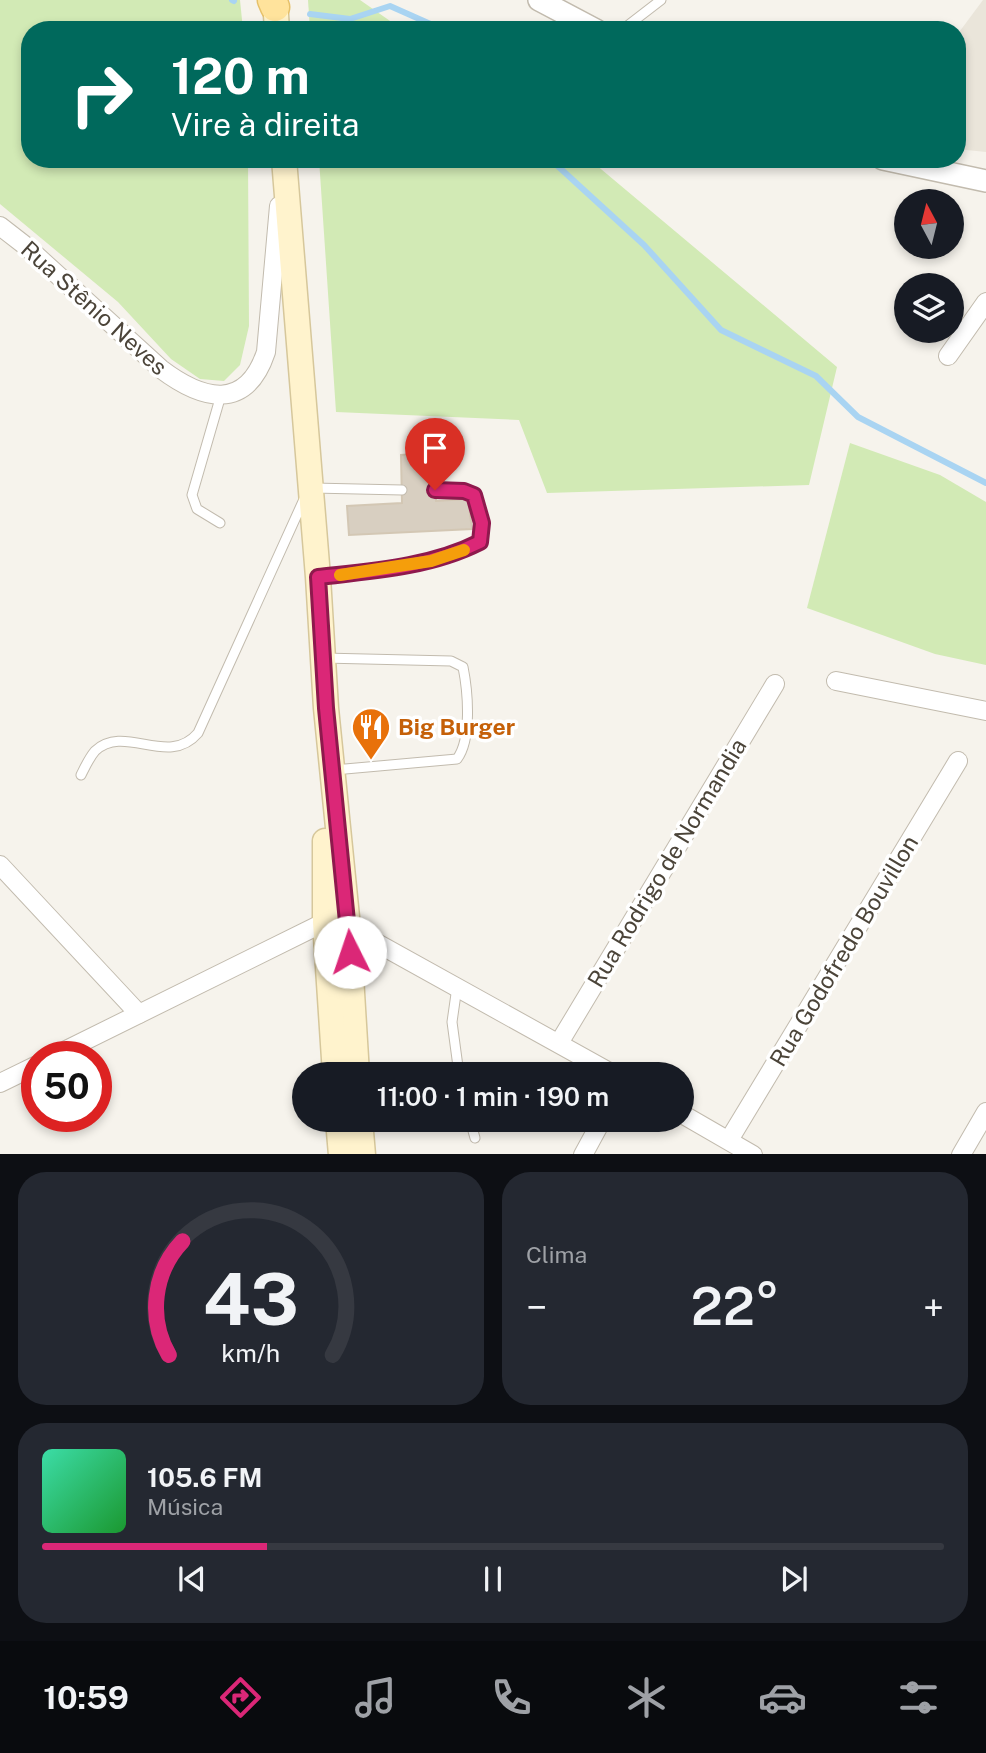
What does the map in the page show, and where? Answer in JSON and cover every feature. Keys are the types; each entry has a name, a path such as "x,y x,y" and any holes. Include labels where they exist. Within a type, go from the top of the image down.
{"main road":[{"path":"285,168 318,577 321,658 332,770 337,924 335,1062"},
{"path":"326,708 337,924 356,1062"},
{"path":"339,1132 341,1154"},
{"path":"361,1132 363,1154"}],"street":[{"path":"539,0 579,21"},
{"path":"221,395 235,393 250,384 260,370 266,352 283,168"},
{"path":"925,168 986,181"},
{"name":"Rua Stênio Neves","path":"0,226 27,247 161,369 184,386 214,396 221,395"},
{"path":"948,356 986,302"},
{"path":"836,681 986,711"},
{"name":"Rua Rodrigo de Normandia","path":"559,1043 775,684"},
{"name":"Rua Godofredo Bouvillon","path":"729,1140 958,761"},
{"path":"0,865 139,1014"},
{"path":"84,1041 337,924 592,1062"},
{"path":"0,1083 21,1073"},
{"path":"961,1154 986,1112"},
{"path":"694,1121 753,1154"},
{"path":"583,1154 595,1132"}],"lane":[{"path":"634,21 662,0"},
{"path":"220,523 197,509 192,495 221,395"},
{"path":"81,775 98,749 109,744 122,742 180,747 190,743 198,733 309,488 402,491"},
{"path":"318,577 431,561 480,542 482,523 474,495 464,491 435,490"},
{"path":"321,658 452,661 463,667 468,691 466,748 457,760 332,770"},
{"path":"457,987 452,1022 457,1062"},
{"path":"473,1132 475,1138"}],"shaded area":[{"path":"983,0 986,0 986,152 966,150 966,23"}],"green space":[{"path":"0,0 240,0 242,21 21,21 21,168 248,168 249,326 240,365 224,381 200,379 171,359 118,302 0,204"},
{"path":"308,0 360,0 390,21 309,21"},
{"path":"320,168 600,168 837,367 809,485 547,493 519,420 336,412"},
{"path":"850,443 940,475 986,502 986,665 935,654 807,608"}],"building":[{"path":"432,453 436,501 468,499 472,529 349,535 347,506 402,503 401,455"}],"waterway":[{"path":"310,14 350,19 390,6 424,21"},
{"path":"560,168 644,245 721,330 816,376 858,417 986,483"}],"slow traffic":[{"path":"340,575 431,561 464,550"}],"place":[{"name":"Big Burger","path":"371,761"}],"route":[{"path":"350,952 321,658 318,577 431,561 480,542 482,523 474,495 464,491 435,490"}]}
